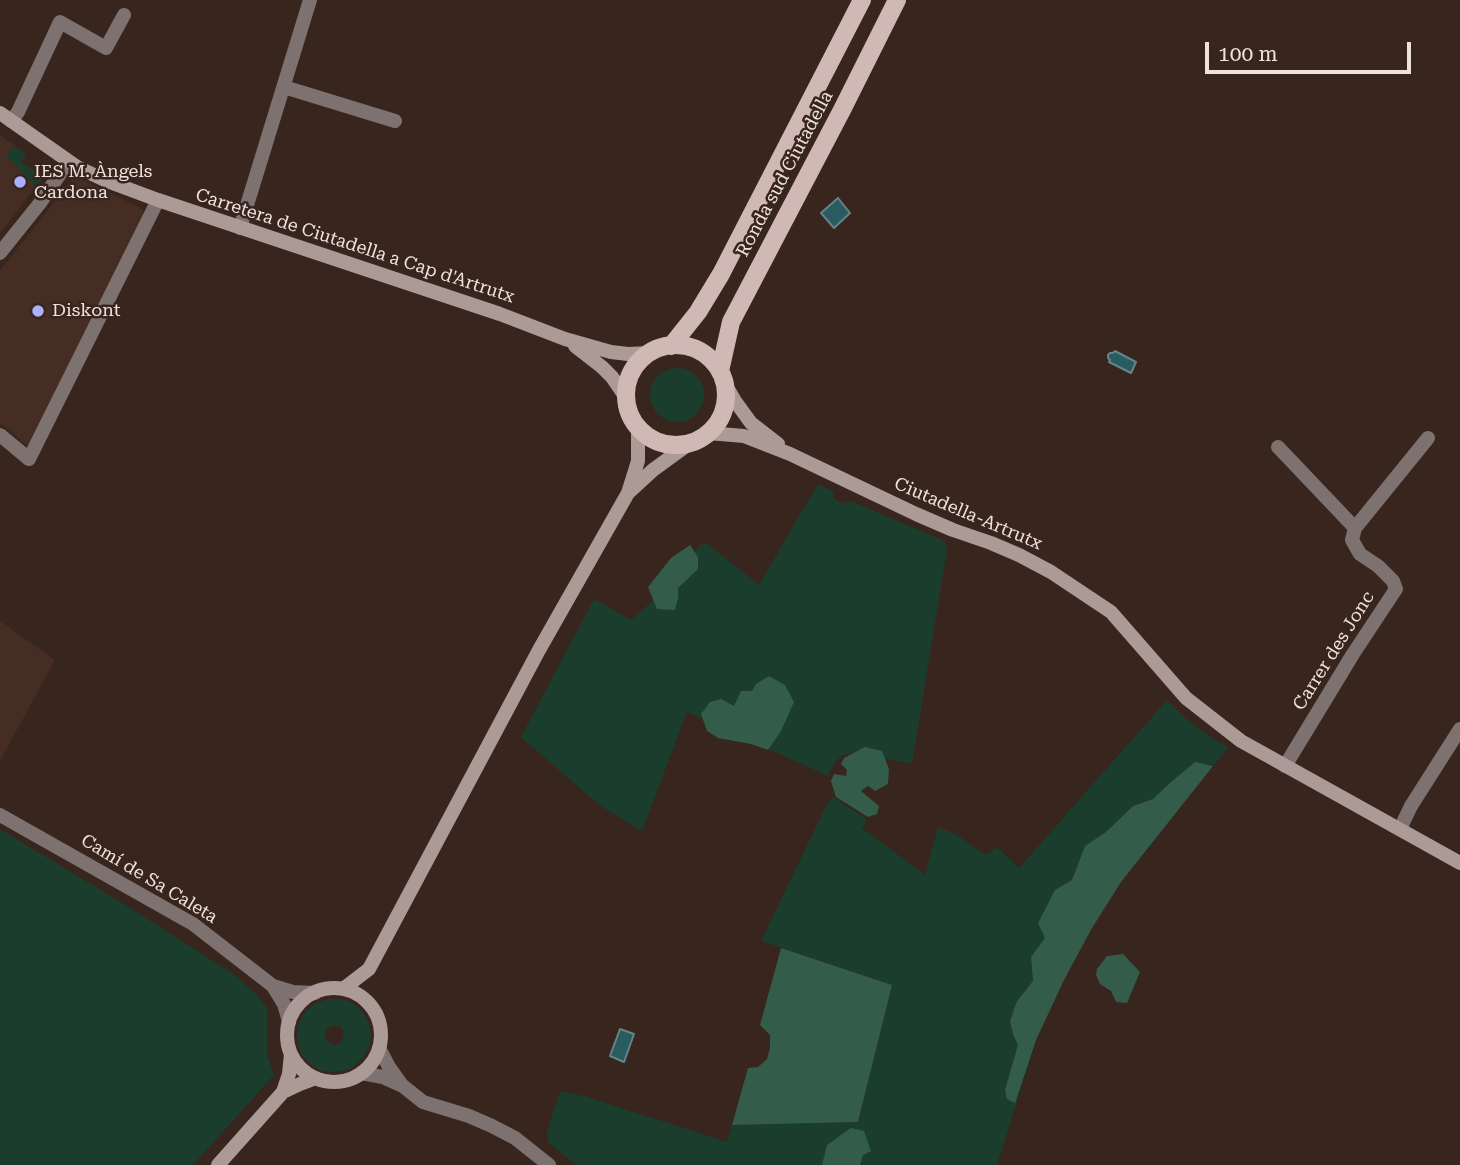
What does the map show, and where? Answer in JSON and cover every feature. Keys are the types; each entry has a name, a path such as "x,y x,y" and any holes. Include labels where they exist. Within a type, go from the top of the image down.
{"main road":[{"name":"Ronda sud Ciutadella","path":"671,346 698,312 721,274 862,0"},
{"name":"Ronda sud Ciutadella","path":"723,377 731,322 897,0"},
{"path":"671,346 685,346 699,351 711,360 723,377 726,397 724,411 718,423 708,433 690,443 676,445 662,443 638,428 626,399 628,383 634,369 644,357 671,346"}],"street":[{"path":"240,228 310,0"},
{"path":"6,117 18,112 60,22 106,48 124,15"},
{"path":"285,87 395,121"},
{"name":"Carretera de Ciutadella a Cap d'Artrutx","path":"6,117 68,162 107,181 158,200 500,314 565,339 611,352 651,353"},
{"name":"Carretera de Ciutadella a Cap d'Artrutx","path":"48,147 80,160 131,189"},
{"path":"0,253 40,204 68,162"},
{"path":"0,435 29,459 158,200"},
{"name":"Carretera de Ciutadella a Cap d'Artrutx","path":"565,339 602,367 626,399"},
{"name":"Ciutadella-Artrutx","path":"723,377 735,401 751,423 790,454"},
{"path":"343,989 369,969 539,650 628,493 638,461 638,428"},
{"name":"Ciutadella-Artrutx","path":"708,433 744,436 790,454 916,514 1020,555 1051,572 1111,612 1186,698 1241,741 1460,863"},
{"path":"1355,528 1428,438"},
{"path":"628,493 653,470 690,443"},
{"name":"Carrer des Jonc","path":"1278,447 1355,528 1352,540 1360,554 1378,566 1393,581 1395,589 1285,766"},
{"path":"1400,829 1411,806 1460,729"},
{"name":"Camí de Sa Caleta","path":"0,815 193,924 273,986 284,1004 289,1022"},
{"path":"369,969 369,1003"},
{"name":"Camí de Sa Caleta","path":"273,986 293,992 315,993"},
{"path":"283,1093 291,1054 287,1034 289,1022 298,1005 307,996 332,988 343,989 356,993 369,1003 378,1017 381,1032 379,1048 372,1063 361,1073 345,1080 334,1082 316,1078 303,1070 291,1054"},
{"path":"379,1048 403,1086"},
{"path":"361,1073 383,1077 403,1086 423,1102 492,1126 515,1138 541,1162"},
{"path":"218,1165 283,1093 316,1078"}],"shaded area":[{"name":"IES M. Àngels Cardona","path":"0,135 26,154 21,162 44,177 0,233"},
{"path":"79,178 141,208 145,215 29,447 0,423 0,271 72,179"},
{"path":"0,621 55,660 0,761"}],"green space":[{"path":"15,146 26,154 21,162 44,177 37,187 6,156"},
{"path":"677,368 696,376 704,395 696,414 677,422 658,414 650,395 658,376"},
{"path":"818,484 833,491 834,499 844,504 851,501 945,541 947,549 912,764 850,753 841,756 828,776 687,712 642,831 599,805 521,737 594,599 631,620 663,592 705,542 759,585"},
{"path":"690,545 698,557 698,569 678,588 675,610 657,609 648,587 671,558"},
{"path":"769,676 785,685 794,702 781,731 768,750 718,738 707,731 701,714 710,702 721,699 734,706 741,691 752,691 756,684"},
{"path":"1167,700 1202,731 1228,748 1213,766 1195,762 1153,799 1133,806 1106,832 1085,846 1072,880 1055,890 1038,923 1046,938 1031,957 1033,981 1017,1001 1036,1040 997,1165 579,1165 548,1142 547,1132 560,1091 584,1096 727,1142 732,1125 858,1122 892,985 761,941 827,804 833,797 867,820 862,828 925,875 938,827 955,834 986,855 997,847 1019,868"},
{"path":"865,747 882,751 889,769 888,784 875,791 868,786 861,791 879,806 877,814 868,817 836,797 831,781 834,774 846,776 847,770 841,764 844,758"},
{"path":"1195,762 1213,766 1121,882 1092,928 1036,1040 1015,1103 1007,1099 1005,1090 1018,1045 1010,1021 1017,1001 1033,981 1031,957 1045,938 1038,923 1055,890 1072,880 1085,846 1106,832 1133,806 1153,799"},
{"path":"0,829 235,975 267,1008 267,1055 274,1075 193,1165 0,1165"},
{"path":"781,948 892,985 858,1122 732,1125 748,1068 758,1067 767,1059 770,1035 760,1025"},
{"path":"1123,954 1140,972 1127,1003 1116,1002 1111,991 1100,984 1096,975 1097,969 1107,956"},
{"path":"341,999 353,1003 363,1012 371,1035 369,1048 353,1067 343,1071 320,1070 302,1055 297,1032 306,1011 316,1003","holes":["340,1026 344,1032 342,1042 336,1045 328,1042 324,1037 327,1028"]},
{"path":"851,1128 864,1131 871,1151 863,1155 860,1165 822,1165 827,1145"}],"water":[{"path":"838,198 850,213 834,228 821,213"},
{"path":"1115,351 1136,362 1131,373 1109,362 1108,355"},
{"path":"620,1029 634,1034 624,1062 610,1056"}],"place":[{"name":"IES M. Àngels Cardona","path":"20,182"},
{"name":"Diskont","path":"38,311"}]}
